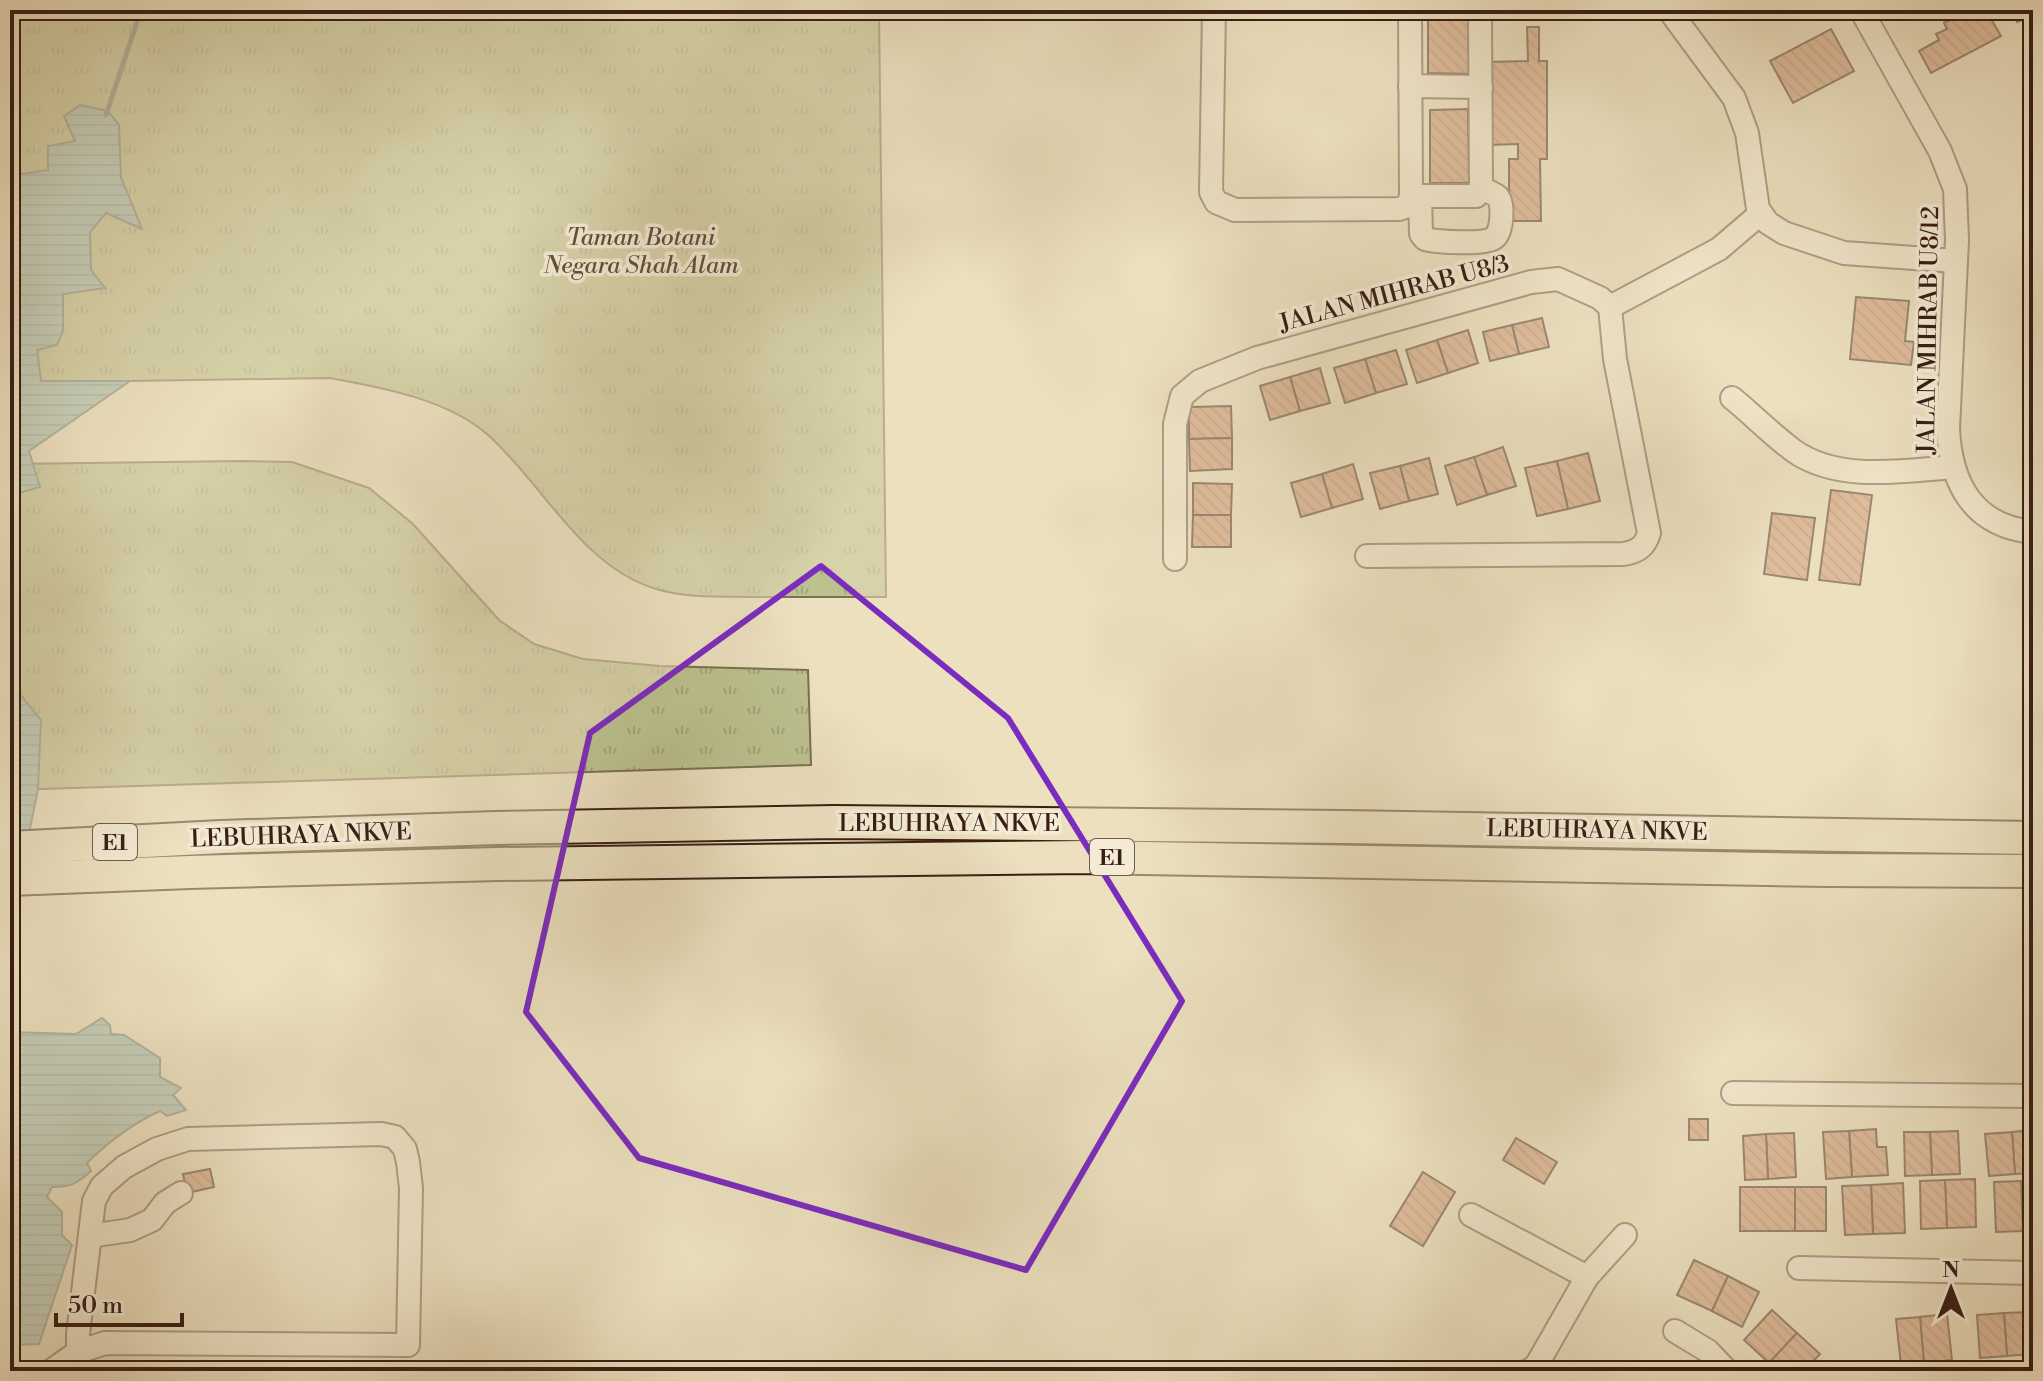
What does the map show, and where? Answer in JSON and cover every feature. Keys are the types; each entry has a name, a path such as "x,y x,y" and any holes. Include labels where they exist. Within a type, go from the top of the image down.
{"highway":[{"name":"LEBUHRAYA NKVE","path":"10,848 221,837 834,822 1408,827 2033,838"},
{"name":"LEBUHRAYA NKVE","path":"10,879 499,864 1071,857 2033,871"}],"street":[{"path":"1214,10 1211,192 1216,202 1235,210 1399,209 1408,206 1416,196"},
{"path":"1410,10 1410,86 1416,196 1421,234 1425,239 1486,241 1496,237 1500,231 1500,202 1496,195 1481,188"},
{"path":"1416,196 1476,196 1481,188 1480,10"},
{"path":"1669,10 1723,81 1741,114 1760,214 1768,223 1784,233 1844,253 1956,261"},
{"name":"JALAN MIHRAB U8/12","path":"1861,10 1949,170 1957,209 1948,397 1948,438 1953,467 1962,490 1984,514 2006,526 2033,532"},
{"path":"1410,86 1481,87"},
{"path":"1367,556 1623,554 1642,546 1649,533 1615,359 1610,307 1719,249 1760,214"},
{"name":"JALAN MIHRAB U8/3","path":"1175,559 1175,424 1182,396 1200,381 1257,358 1531,282 1558,279 1600,298 1610,307"},
{"path":"1732,398 1795,451 1819,464 1871,471 1953,467"},
{"path":"1733,1093 2033,1096"},
{"path":"51,1371 78,1352 105,1343 408,1345 411,1188 405,1149 395,1137 381,1134 188,1139 124,1167 102,1186 94,1201 78,1352"},
{"path":"90,1236 130,1230 152,1220 165,1203 181,1193"},
{"path":"1471,1215 1587,1277"},
{"path":"1528,1371 1536,1366 1587,1277 1625,1235"},
{"path":"1799,1268 2033,1273"},
{"path":"1675,1331 1708,1351 1727,1371"}],"highlighted area":[{"path":"821,566 1008,718 1182,1001 1026,1270 639,1158 526,1012 590,733"}],"green space":[{"name":"Taman Botani Negara Shah Alam","path":"10,10 879,10 886,597 707,596 656,589 630,578 606,562 565,522 508,455 472,423 434,404 392,391 330,378 130,381 10,395"},
{"path":"292,462 369,488 413,524 499,620 534,644 583,659 660,666 808,670 811,765 10,790 10,464"}],"water":[{"path":"80,105 108,111 119,125 121,177 142,229 106,213 90,232 91,270 105,288 63,294 63,330 57,345 37,350 41,381 130,381 29,451 40,487 15,494 19,519 10,528 10,193 16,175 48,170 48,146 75,141 64,116"},
{"path":"10,682 41,720 38,789 10,927"},
{"path":"102,1018 110,1025 111,1034 124,1035 160,1058 160,1077 181,1088 173,1095 186,1110 167,1116 160,1111 140,1122 112,1140 87,1163 91,1171 82,1179 68,1186 52,1187 47,1197 62,1212 62,1235 72,1245 39,1344 10,1345 10,1032 76,1034"}],"building":[{"path":"1428,10 1472,10 1472,74 1428,73"},
{"path":"1895,10 1919,10 1901,20"},
{"path":"1969,10 1973,15 1986,10 2001,36 1931,73 1919,51 1939,40 1936,34 1947,29 1944,23"},
{"path":"2002,10 2031,10 2033,15 2017,22 2012,12 2005,16"},
{"path":"1527,27 1539,27 1539,61 1547,61 1547,159 1540,159 1541,221 1509,221 1509,159 1518,159 1518,144 1489,145 1488,62 1528,61"},
{"path":"1831,29 1854,71 1793,103 1770,61"},
{"path":"1468,109 1469,183 1430,183 1430,110"},
{"path":"1856,297 1909,301 1905,341 1914,342 1911,365 1850,359"},
{"path":"1542,318 1549,347 1519,354 1512,325"},
{"path":"1512,325 1519,354 1490,361 1483,332"},
{"path":"1468,330 1478,363 1448,373 1437,340"},
{"path":"1437,340 1448,373 1417,383 1406,350"},
{"path":"1396,350 1407,384 1376,393 1365,359"},
{"path":"1365,359 1376,393 1345,403 1334,368"},
{"path":"1320,368 1330,403 1300,411 1290,377"},
{"path":"1290,377 1300,411 1270,420 1260,386"},
{"path":"1231,406 1232,438 1189,439 1189,407"},
{"path":"1232,438 1232,469 1190,471 1189,439"},
{"path":"1503,447 1516,486 1487,495 1474,457"},
{"path":"1588,453 1600,501 1568,509 1557,461"},
{"path":"1474,457 1487,495 1457,505 1445,466"},
{"path":"1429,458 1438,494 1409,501 1400,466"},
{"path":"1557,461 1568,509 1537,516 1525,468"},
{"path":"1353,464 1363,499 1332,508 1322,474"},
{"path":"1400,466 1409,501 1380,509 1370,473"},
{"path":"1322,474 1332,508 1301,517 1291,483"},
{"path":"1193,483 1232,484 1231,515 1193,515"},
{"path":"1831,490 1872,495 1860,585 1819,580"},
{"path":"1772,513 1815,518 1807,580 1764,574"},
{"path":"1193,515 1231,515 1231,547 1192,547"},
{"path":"1689,1119 1708,1119 1708,1140 1689,1140"},
{"path":"1876,1129 1877,1147 1886,1147 1888,1175 1852,1177 1849,1131"},
{"path":"2033,1130 2033,1173 2015,1174 2012,1132"},
{"path":"1849,1131 1852,1177 1826,1179 1823,1132"},
{"path":"1958,1131 1960,1174 1932,1175 1930,1132"},
{"path":"1904,1132 1930,1132 1932,1175 1905,1176"},
{"path":"2012,1132 2015,1174 1989,1176 1985,1134"},
{"path":"1794,1133 1796,1177 1768,1179 1766,1134"},
{"path":"1766,1134 1768,1179 1745,1180 1743,1136"},
{"path":"1516,1138 1557,1162 1544,1184 1503,1160"},
{"path":"210,1169 214,1187 187,1193 183,1174"},
{"path":"1423,1172 1455,1192 1423,1246 1390,1226"},
{"path":"1975,1179 1976,1227 1947,1228 1945,1180"},
{"path":"1945,1180 1947,1228 1921,1229 1920,1181"},
{"path":"2033,1180 2033,1231 2023,1231 2021,1181"},
{"path":"2021,1181 2023,1231 1996,1232 1994,1182"},
{"path":"1903,1183 1905,1233 1873,1234 1871,1185"},
{"path":"1871,1185 1873,1234 1845,1235 1842,1186"},
{"path":"1740,1187 1795,1187 1795,1231 1740,1231"},
{"path":"1795,1187 1826,1187 1826,1231 1795,1231"},
{"path":"1694,1260 1728,1276 1712,1311 1677,1295"},
{"path":"1728,1276 1759,1292 1742,1327 1712,1311"},
{"path":"1772,1310 1797,1333 1769,1363 1744,1340"},
{"path":"2031,1312 2033,1354 2007,1356 2004,1313"},
{"path":"2004,1313 2007,1356 1980,1358 1977,1315"},
{"path":"1947,1314 1952,1360 1924,1363 1920,1317"},
{"path":"1920,1317 1924,1363 1901,1365 1896,1319"},
{"path":"1797,1333 1820,1354 1804,1371 1778,1371 1769,1363"}],"waterway":[{"path":"106,115 141,10"}]}
